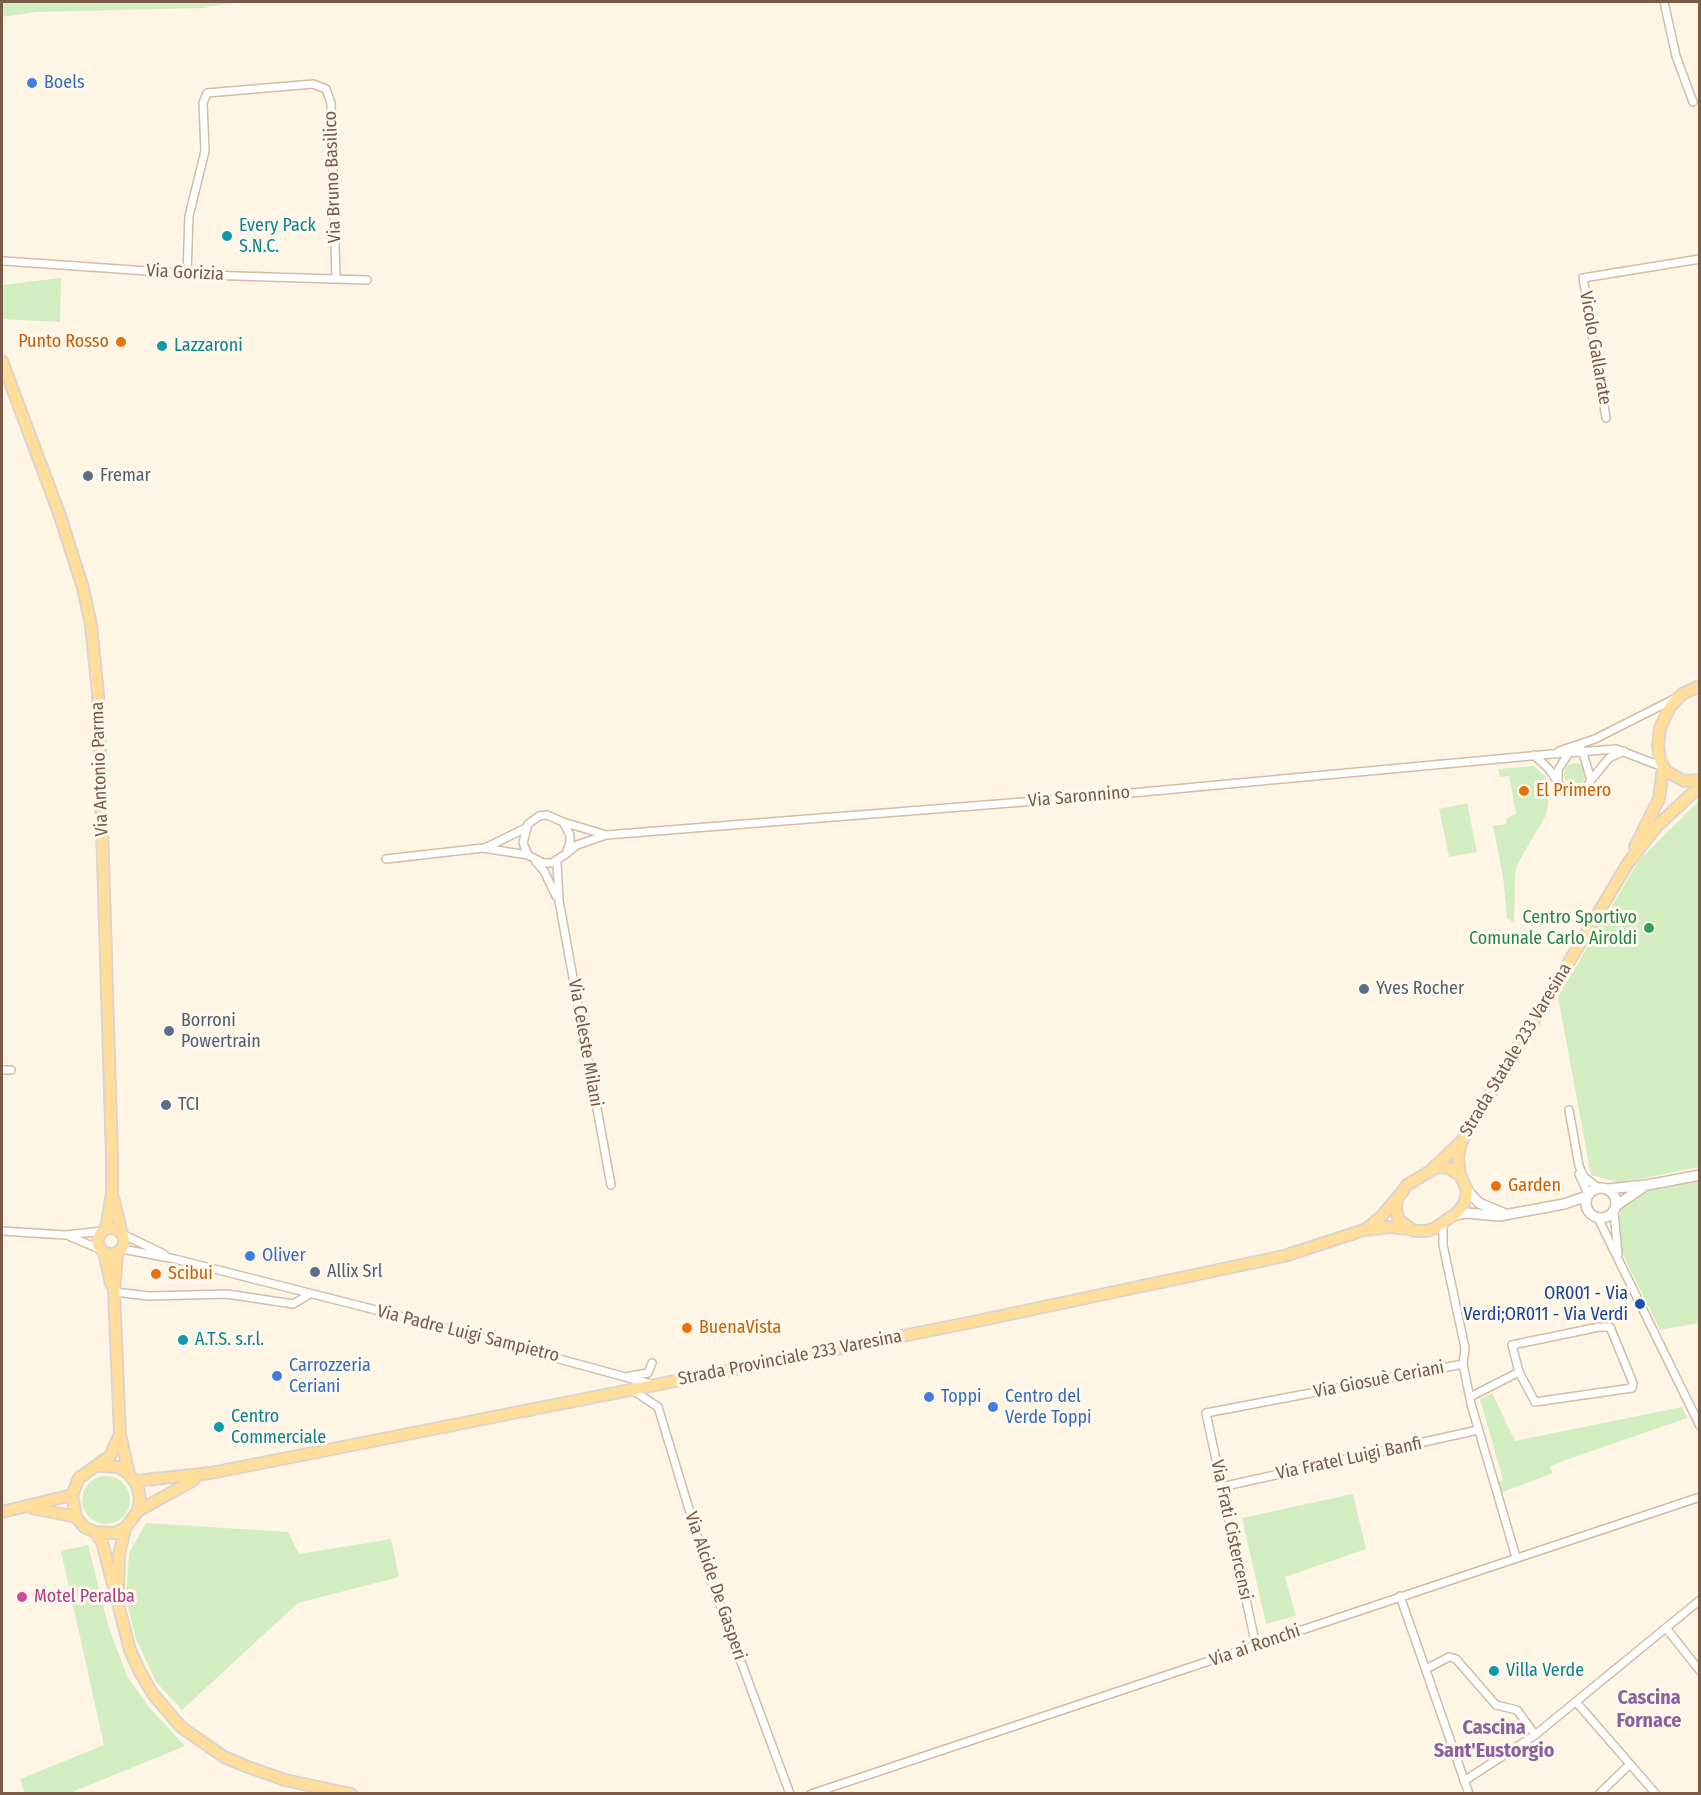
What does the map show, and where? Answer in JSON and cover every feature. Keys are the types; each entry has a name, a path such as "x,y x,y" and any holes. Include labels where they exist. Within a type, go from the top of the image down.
{"main road":[{"name":"Via Antonio Parma","path":"2,361 59,513 83,588 91,625 98,694 112,1192 122,1234"},
{"path":"1677,698 1700,686"},
{"name":"Strada Statale 233 Varesina","path":"1433,1168 1461,1141 1628,863 1659,799 1663,767 1659,753 1659,736 1667,712 1677,698"},
{"path":"1663,767 1677,778 1700,780"},
{"name":"Strada Statale 233 Varesina","path":"1628,863 1657,826 1700,786"},
{"path":"1364,1230 1390,1227 1428,1231 1454,1215 1465,1202 1467,1190 1460,1175 1458,1158 1461,1141"},
{"path":"1364,1230 1382,1216 1407,1185 1433,1168 1449,1168 1460,1175"},
{"name":"Via Antonio Parma","path":"104,1230 112,1192"},
{"path":"1397,1198 1397,1215 1409,1229"},
{"path":"114,1292 103,1251 98,1242 104,1230 117,1229 122,1234 124,1242 119,1251 114,1292 120,1434 140,1499 138,1510 125,1528 119,1555 118,1601"},
{"name":"Strada Provinciale 233 Varesina","path":"132,1478 211,1473 655,1385 1284,1256 1364,1230"},
{"path":"103,1251 119,1251"},
{"path":"76,1517 72,1495 78,1478 99,1466 110,1456 120,1434"},
{"path":"99,1466 118,1467 132,1478"},
{"name":"Strada Provinciale 233 Varesina","path":"138,1510 180,1486 211,1473"},
{"path":"2,1512 28,1508 72,1495"},
{"path":"28,1508 76,1517 95,1532 102,1542 130,1650 140,1672 153,1694 186,1731 224,1757 248,1767 285,1780 351,1794"},
{"path":"95,1532 106,1534 125,1528"}],"street":[{"path":"1664,2 1676,56 1693,102"},
{"name":"Via Bruno Basilico","path":"187,274 189,216 205,151 203,103 207,93 313,84 326,89 331,103 336,279"},
{"name":"Vicolo Gallarate","path":"1606,418 1583,278 1700,259"},
{"name":"Via Gorizia","path":"2,262 187,274 367,280"},
{"name":"Via Saronnino","path":"557,862 584,842 606,835 1099,796 1552,754 1594,740 1677,698"},
{"path":"1558,781 1558,770 1573,748 1583,752 1590,780"},
{"name":"Via Saronnino","path":"1573,748 1583,752 1625,750 1663,767"},
{"path":"1534,755 1563,789 1573,793 1584,790 1609,758 1625,750"},
{"name":"Via Saronnino","path":"483,848 525,828 539,816 547,815 606,835"},
{"path":"563,822 570,835 566,854"},
{"path":"525,828 523,843 528,855 544,871 559,901"},
{"name":"Via Saronnino","path":"386,859 483,848 528,855"},
{"path":"534,860 543,863 557,862 559,901"},
{"name":"Via Celeste Milani","path":"559,901 611,1185"},
{"path":"2,1070 11,1070"},
{"path":"1569,1110 1580,1179 1588,1195 1587,1209"},
{"path":"1579,1166 1584,1177 1598,1188 1608,1189 1647,1185 1700,1175"},
{"path":"1598,1218 1607,1218 1632,1192 1647,1185"},
{"path":"1454,1215 1505,1214 1564,1204 1588,1195 1598,1188"},
{"path":"1608,1189 1615,1196 1618,1259"},
{"path":"1467,1190 1479,1203 1505,1214"},
{"path":"1564,1204 1587,1209 1598,1218 1700,1426"},
{"path":"1443,1223 1443,1245 1465,1348 1463,1364"},
{"path":"2,1231 65,1235 104,1230"},
{"name":"Via Padre Luigi Sampietro","path":"122,1234 175,1259"},
{"path":"65,1235 103,1251"},
{"name":"Via Padre Luigi Sampietro","path":"119,1251 175,1259 431,1324 655,1385"},
{"path":"114,1292 150,1296 227,1294 293,1305 310,1294"},
{"path":"1599,1327 1610,1327 1633,1383 1632,1388 1535,1402 1519,1372 1512,1345 1599,1327"},
{"path":"624,1376 648,1373 652,1363"},
{"name":"Via Giosuè Ceriani","path":"1206,1413 1463,1364 1478,1430 1516,1557"},
{"path":"1470,1397 1519,1372"},
{"name":"Via Alcide De Gasperi","path":"630,1389 658,1407 710,1578 790,1794"},
{"name":"Via Frati Cistercensi","path":"1206,1413 1256,1646"},
{"name":"Via Fratel Luigi Banfi","path":"1221,1487 1478,1430"},
{"name":"Via ai Ronchi","path":"811,1794 1700,1497"},
{"path":"1400,1596 1469,1794"},
{"path":"1464,1781 1535,1735 1577,1703 1700,1600"},
{"path":"1666,1628 1700,1671"},
{"path":"1426,1669 1449,1657 1456,1659 1497,1705 1516,1710 1535,1735"},
{"path":"1577,1703 1656,1794"},
{"path":"1599,1794 1630,1764"}],"green space":[{"path":"2,2 239,2 203,8 36,12 2,17"},
{"path":"61,278 60,322 2,319 2,285"},
{"path":"1575,763 1583,766 1586,774 1583,782 1575,785 1567,782 1564,774 1567,766"},
{"path":"1534,766 1546,777 1548,803 1546,815 1518,863 1515,874 1514,923 1507,918 1503,876 1493,826 1506,824 1507,818 1516,814 1509,776 1500,777 1498,769"},
{"name":"Centro Sportivo Comunale Carlo Airoldi","path":"1699,801 1699,1167 1620,1183 1591,1175 1558,997 1639,860"},
{"path":"1467,803 1477,852 1449,857 1439,809"},
{"path":"1699,1181 1699,1323 1660,1330 1622,1253 1618,1221 1622,1207 1639,1192"},
{"path":"1492,1393 1515,1441 1682,1407 1687,1418 1560,1462 1550,1467 1553,1473 1500,1493 1497,1482 1503,1480 1480,1399"},
{"path":"101,1476 111,1476 126,1486 130,1500 129,1509 120,1520 111,1524 101,1524 86,1514 82,1505 82,1495 92,1480"},
{"path":"1353,1494 1366,1549 1285,1577 1296,1616 1266,1624 1242,1518"},
{"path":"146,1523 288,1532 299,1554 391,1539 399,1577 298,1603 182,1710 156,1682 136,1639 126,1599 129,1553"},
{"path":"88,1545 108,1625 127,1676 148,1706 185,1746 70,1793 25,1793 20,1779 104,1745 61,1551"}],"place":[{"name":"Boels","path":"32,83"},
{"name":"Every Pack S.N.C.","path":"227,236"},
{"name":"Punto Rosso","path":"121,342"},
{"name":"Lazzaroni","path":"162,346"},
{"name":"Fremar","path":"88,476"},
{"name":"El Primero","path":"1524,791"},
{"name":"Centro Sportivo Comunale Carlo Airoldi","path":"1649,928"},
{"name":"Yves Rocher","path":"1364,989"},
{"name":"Borroni Powertrain","path":"169,1031"},
{"name":"TCI","path":"166,1105"},
{"name":"Garden","path":"1496,1186"},
{"name":"Oliver","path":"250,1256"},
{"name":"Allix Srl","path":"315,1272"},
{"name":"Scibui","path":"156,1274"},
{"name":"OR001 - Via Verdi;OR011 - Via Verdi","path":"1640,1304"},
{"name":"BuenaVista","path":"687,1328"},
{"name":"A.T.S. s.r.l.","path":"183,1340"},
{"name":"Carrozzeria Ceriani","path":"277,1376"},
{"name":"Toppi","path":"929,1397"},
{"name":"Centro del Verde Toppi","path":"993,1407"},
{"name":"Centro Commerciale","path":"219,1427"},
{"name":"Motel Peralba","path":"22,1597"},
{"name":"Villa Verde","path":"1494,1671"}],"district":[{"name":"Cascina Fornace","path":"1649,1710"},
{"name":"Cascina Sant'Eustorgio","path":"1494,1740"}]}
